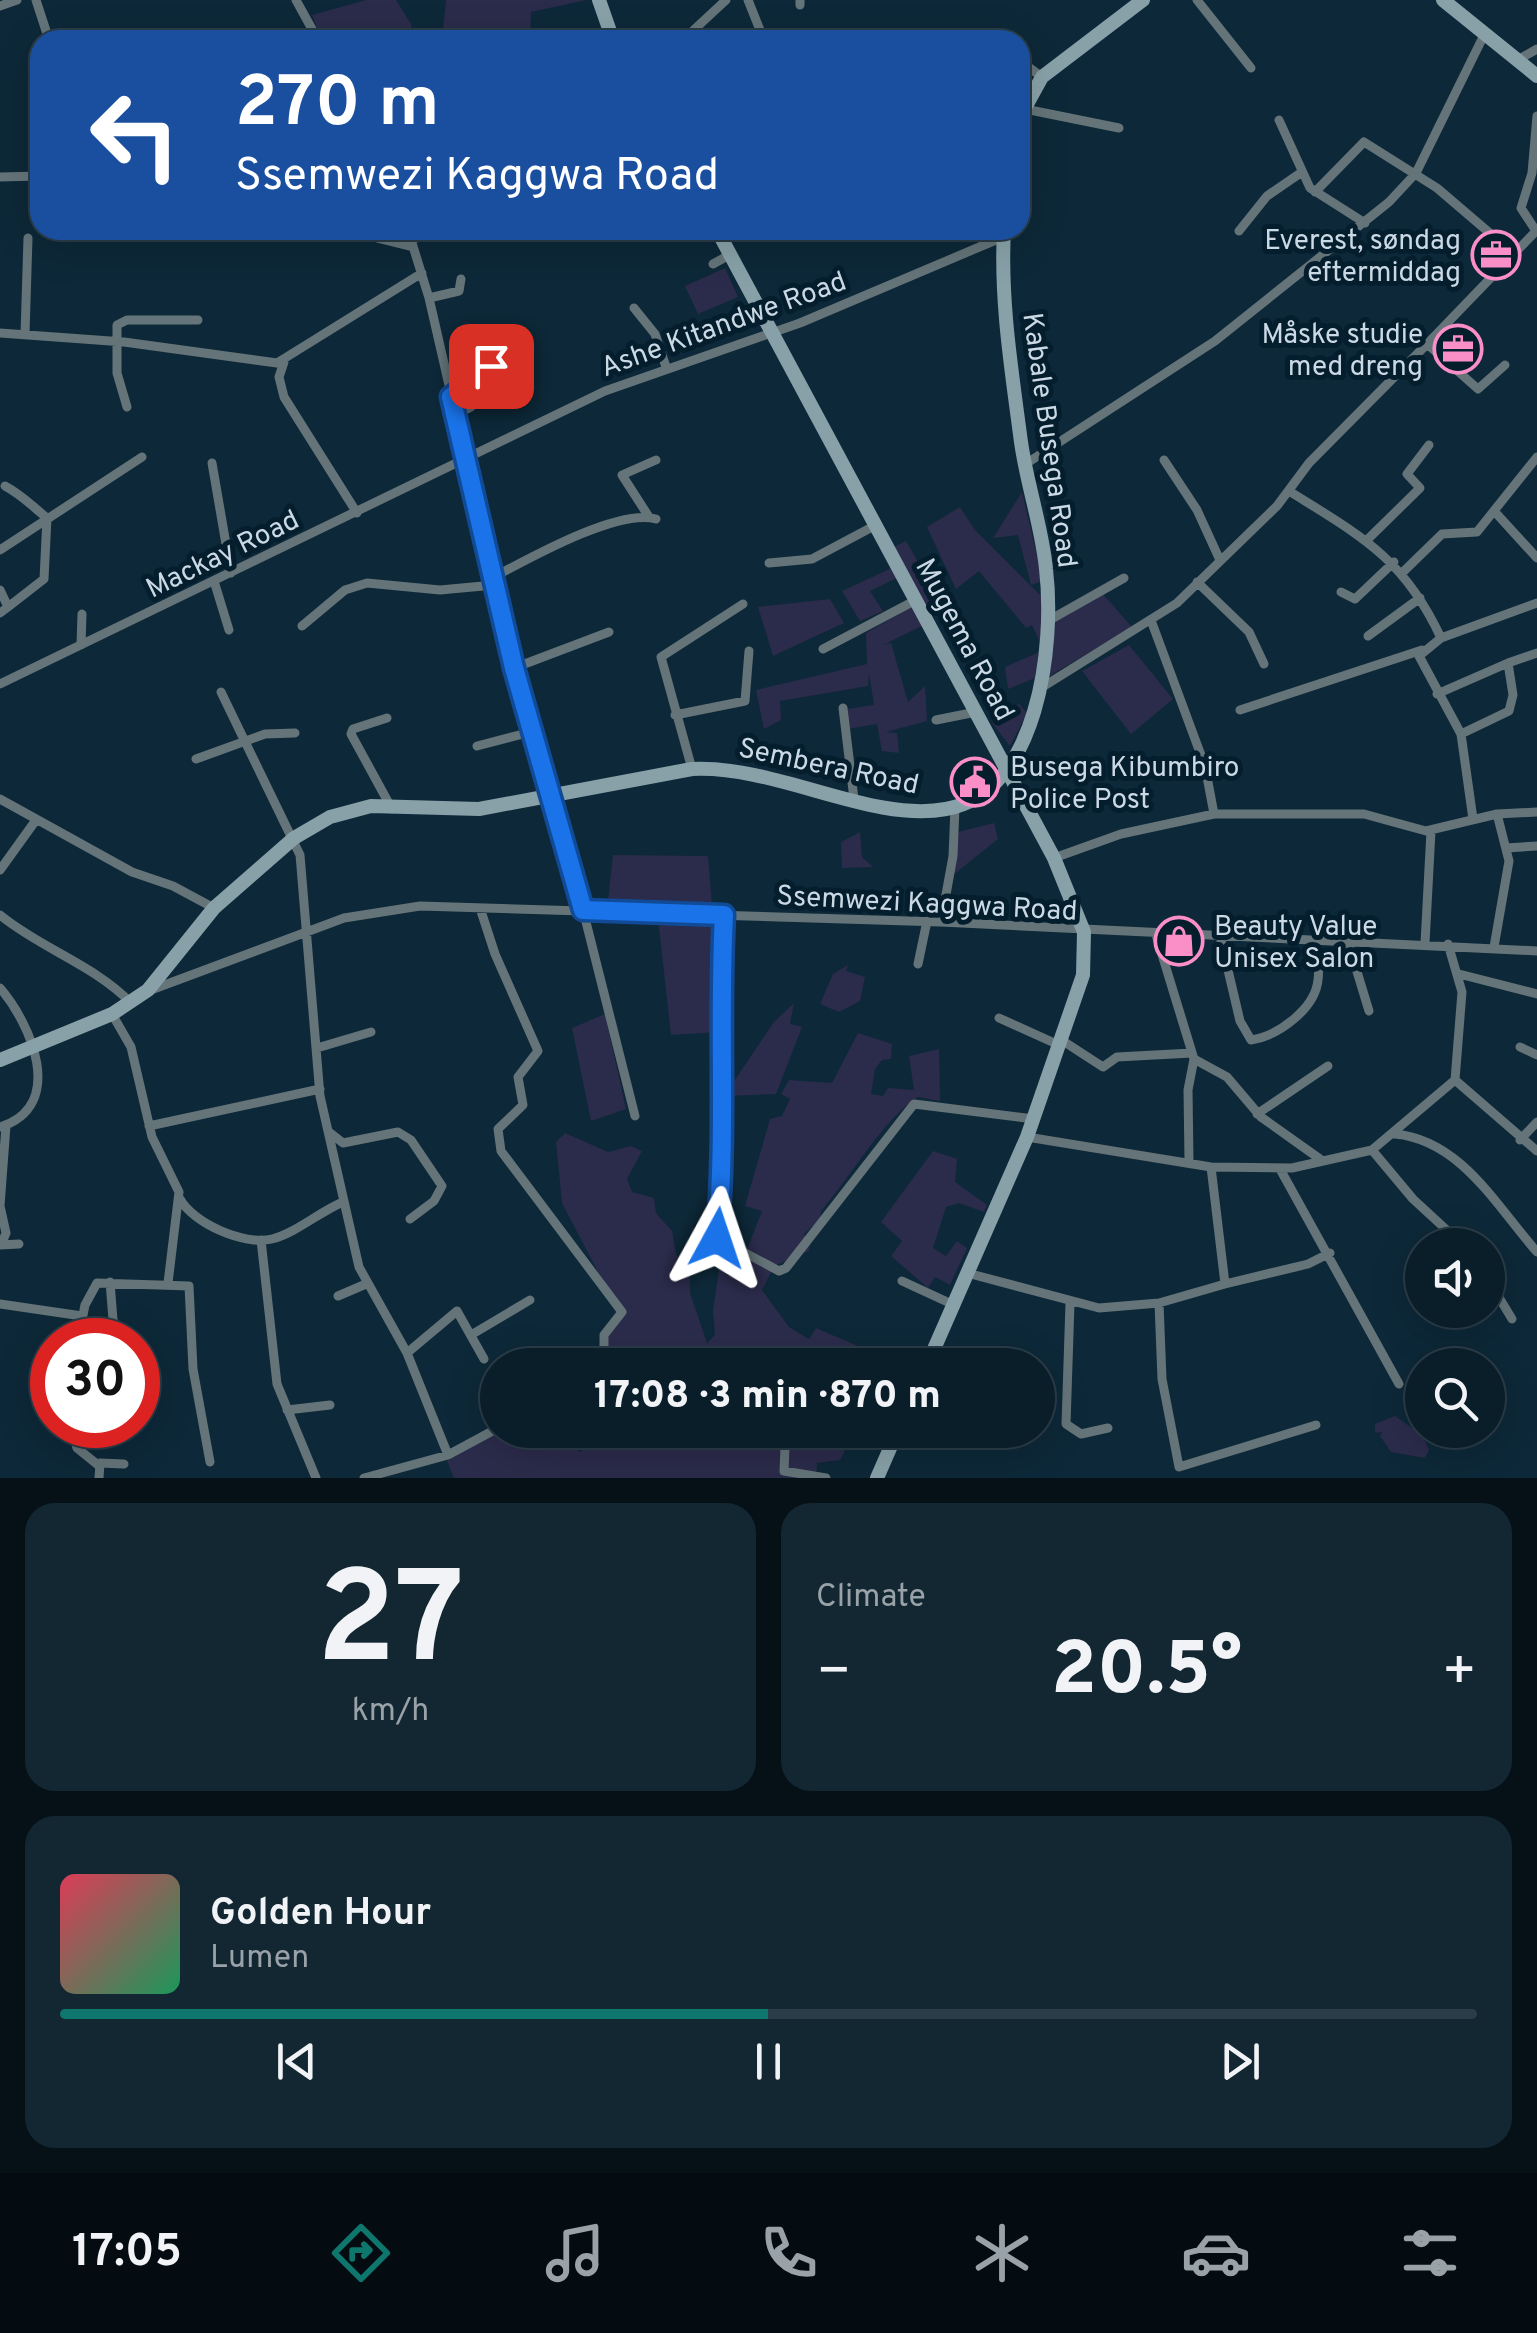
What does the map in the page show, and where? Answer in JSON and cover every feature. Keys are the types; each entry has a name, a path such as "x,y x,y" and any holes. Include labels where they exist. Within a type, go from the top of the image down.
{"street":[{"path":"0,6 17,0"},
{"path":"36,0 46,30"},
{"path":"296,0 312,30"},
{"path":"599,0 609,30"},
{"path":"694,30 726,0"},
{"path":"748,0 760,30"},
{"path":"1030,98 1042,77 1143,0"},
{"path":"1197,0 1251,68"},
{"path":"1444,0 1537,76"},
{"path":"1024,464 1215,341 1365,223 1416,173 1484,33"},
{"path":"1516,61 1537,49"},
{"path":"1030,68 1042,77"},
{"path":"1030,114 1119,128"},
{"path":"1041,688 1152,623 1197,582 1290,491 1309,463 1536,231 1521,208 1532,172 1537,116"},
{"path":"1279,120 1315,192 1365,223"},
{"path":"1315,192 1361,142 1416,173 1513,254"},
{"path":"1239,231 1267,196 1302,172"},
{"path":"0,177 30,176"},
{"path":"24,334 28,238"},
{"path":"411,240 429,298 463,460 514,668 583,910 607,1020 635,1116"},
{"name":"Mugema Road","path":"723,240 1054,858 1084,932 1083,974 1062,1044 1034,1119 935,1348"},
{"name":"Ashe Kitandwe Road","path":"463,460 560,410 666,367 774,332 989,240"},
{"name":"Kabale Busega Road","path":"1003,240 1010,354 1024,464 1046,567 1041,688 1028,728 1006,770"},
{"path":"713,264 731,254"},
{"path":"0,333 115,342 253,362 284,362 422,272"},
{"path":"429,298 459,291 461,279"},
{"path":"634,308 655,334 666,367"},
{"path":"127,407 117,373 116,325 127,320 198,320"},
{"path":"451,397 519,342"},
{"path":"1426,344 1478,389 1505,365"},
{"path":"284,362 279,377 284,397 357,512"},
{"path":"455,415 471,407"},
{"path":"1366,540 1420,488 1408,474 1429,445"},
{"path":"0,550 142,457"},
{"path":"1403,572 1442,534 1474,534 1537,457"},
{"name":"Mackay Road","path":"0,684 463,460"},
{"path":"302,626 345,590 367,583 449,590 493,581 596,529 653,518 622,475 656,460"},
{"path":"1164,460 1198,510 1219,558"},
{"path":"212,463 231,573"},
{"path":"5,486 26,498 31,507 47,518"},
{"path":"1290,491 1394,562 1420,598 1441,638"},
{"path":"1494,512 1537,558"},
{"path":"0,590 4,610 44,579 47,518"},
{"path":"769,563 812,559 876,525"},
{"path":"1341,592 1355,599 1394,562"},
{"path":"1046,622 1124,578"},
{"path":"214,581 229,630"},
{"path":"1197,582 1243,625 1264,664"},
{"path":"1368,636 1420,598"},
{"path":"823,649 916,600"},
{"path":"1240,710 1422,650 1441,638 1537,602"},
{"path":"692,768 663,654 743,604"},
{"path":"81,645 82,614"},
{"path":"1152,623 1205,766 1214,814"},
{"path":"514,668 609,632"},
{"path":"676,714 745,702 748,650"},
{"path":"1422,650 1419,661 1462,734 1473,818"},
{"path":"1437,694 1537,652"},
{"path":"1462,734 1509,711 1513,695 1508,663"},
{"path":"221,692 242,742 294,838 308,932 320,1089 343,1202 366,1284 406,1353 448,1455"},
{"path":"843,708 854,799"},
{"path":"936,720 976,712"},
{"path":"387,718 353,728 351,734 392,809"},
{"path":"196,759 274,732 295,734"},
{"path":"477,746 531,732"},
{"name":"Sembera Road","path":"0,1060 112,1014 148,990 214,908 294,838 346,811 371,806 479,809 692,768 771,775 898,809 955,807 986,790 1006,770"},
{"path":"0,798 132,872 173,886 214,908"},
{"path":"941,922 953,856 955,807"},
{"path":"1054,858 1121,834 1214,814 1364,814 1431,831 1473,818 1537,812"},
{"path":"1494,947 1508,871 1497,814"},
{"path":"0,870 36,820"},
{"path":"1425,943 1431,831"},
{"path":"1506,848 1537,846"},
{"name":"Ssemwezi Kaggwa Road","path":"148,990 308,932 390,908 928,921 1084,932 1425,943 1537,951"},
{"path":"480,908 488,936 538,1051 517,1079 523,1105 498,1129 501,1151 622,1312 604,1335 604,1348"},
{"path":"712,1255 724,1167 718,1078 724,915"},
{"path":"0,916 27,937 96,975 130,1002"},
{"path":"918,964 928,921"},
{"path":"1156,934 1193,1056 1188,1090 1189,1161"},
{"path":"1220,936 1240,1021 1248,1038 1256,1040 1297,1017 1317,988 1316,940"},
{"path":"1348,942 1369,1011"},
{"path":"1026,1137 1211,1167 1280,1168 1372,1150 1455,1080 1459,974 1448,944"},
{"path":"1459,974 1537,994"},
{"path":"0,988 36,1045 38,1080 32,1102 3,1127 0,1206 6,1233 1,1245 19,1244"},
{"path":"112,1014 131,1047 149,1126 180,1198 191,1214 208,1224 260,1240 282,1236 314,1214 343,1202"},
{"path":"998,1018 1104,1066 1117,1057 1193,1056 1227,1077 1257,1114 1320,1159"},
{"path":"316,1048 371,1032"},
{"path":"1520,1046 1537,1055"},
{"path":"1257,1114 1328,1066"},
{"path":"1455,1080 1480,1098 1520,1140 1537,1150"},
{"path":"149,1126 320,1089"},
{"path":"717,1238 779,1270 786,1268 914,1104 1034,1119"},
{"path":"1520,1140 1537,1122"},
{"path":"328,1130 343,1143 389,1131 410,1140 442,1186 434,1202 410,1219"},
{"path":"1394,1134 1424,1139 1478,1177 1485,1193 1537,1252"},
{"path":"1372,1150 1413,1199 1444,1228"},
{"path":"1211,1167 1225,1284"},
{"path":"1280,1168 1399,1384"},
{"path":"168,1283 180,1198"},
{"path":"260,1240 274,1366 287,1410 316,1478"},
{"path":"967,1273 1099,1308 1159,1302 1300,1267 1330,1253"},
{"path":"902,1281 954,1305"},
{"path":"110,1282 113,1318"},
{"path":"0,1304 82,1316 95,1284 189,1286 193,1369 210,1462"},
{"path":"338,1296 366,1284"},
{"path":"471,1336 530,1300"},
{"path":"1159,1302 1162,1379 1178,1467 1316,1425"},
{"path":"1070,1303 1066,1424 1081,1434 1108,1428"},
{"path":"1505,1308 1512,1320"},
{"path":"406,1353 453,1312 461,1316 480,1352"},
{"path":"287,1410 330,1405"},
{"path":"364,1478 405,1473 480,1438"},
{"path":"77,1448 100,1474 124,1464"},
{"path":"785,1448 784,1471 826,1478"},
{"path":"877,1478 890,1448"}],"shaded area":[{"path":"366,0 396,0 412,30 318,30 312,15"},
{"path":"446,0 586,0 531,12 530,30 443,30"},
{"path":"725,268 738,297 698,314 685,286"},
{"path":"1022,492 1043,581 1031,585 1018,535 993,538"},
{"path":"960,507 974,529 1043,598 1041,644 1032,625 1026,628 979,571 956,589 927,527"},
{"path":"906,541 937,595 927,607 892,548"},
{"path":"894,567 899,577 870,591 883,611 860,621 842,591"},
{"path":"1102,593 1132,627 1046,678 1053,621"},
{"path":"830,599 844,623 773,656 758,607"},
{"path":"918,603 924,625 883,645 891,643 908,702 925,686 927,721 886,732 897,733 899,753 882,751 877,724 848,729 847,709 874,705 869,673 868,686 780,701 781,720 764,729 756,690 867,664 866,633"},
{"path":"1129,645 1173,699 1131,734 1082,671"},
{"path":"1039,652 1035,678 1008,689 1005,667"},
{"path":"1019,704 1027,713 1010,746 992,723"},
{"path":"994,823 998,839 953,875 958,832"},
{"path":"860,832 862,857 873,867 842,868 841,842"},
{"path":"613,855 708,856 712,904 608,901"},
{"path":"658,918 717,921 719,1032 671,1035"},
{"path":"848,965 846,971 865,977 860,1001 839,1012 820,1004 833,974"},
{"path":"794,1003 790,1024 802,1027 776,1094 724,1096 774,1022"},
{"path":"605,1014 626,1109 591,1121 572,1028"},
{"path":"858,1033 892,1044 891,1059 882,1060 875,1069 871,1094 883,1096 888,1088 914,1090 909,1056 939,1049 940,1101 918,1097 893,1119 821,1211 820,1219 804,1234 810,1242 809,1251 774,1266 762,1290 789,1327 809,1339 816,1328 862,1348 608,1348 600,1333 620,1314 562,1203 556,1142 565,1133 608,1152 631,1146 642,1151 627,1179 632,1192 654,1198 656,1213 672,1231 676,1254 690,1274 690,1293 707,1343 715,1335 713,1310 724,1245 738,1250 748,1247 762,1211 745,1206 770,1119 782,1116 790,1099 781,1094 789,1080 832,1083"},
{"path":"933,1151 957,1159 955,1182 987,1205 984,1212 959,1203 946,1207 933,1248 946,1256 957,1241 967,1248 950,1285 935,1277 928,1288 891,1256 902,1241 881,1222"},
{"path":"1395,1416 1405,1423 1405,1448 1428,1448 1425,1458 1391,1452 1380,1436 1382,1432 1375,1433 1375,1424"},
{"path":"480,1443 480,1448 578,1448 579,1452 588,1448 846,1448 840,1460 817,1463 816,1478 454,1478 447,1461"}],"place":[{"name":"Everest, søndag eftermiddag","path":"1496,255"},
{"name":"Måske studie med dreng","path":"1458,349"},
{"name":"Busega Kibumbiro Police Post","path":"975,782"},
{"name":"Beauty Value Unisex Salon","path":"1179,941"}],"route":[{"path":"491,366 451,397 514,668 583,910 724,915 718,1078 724,1167 717,1238"}]}
